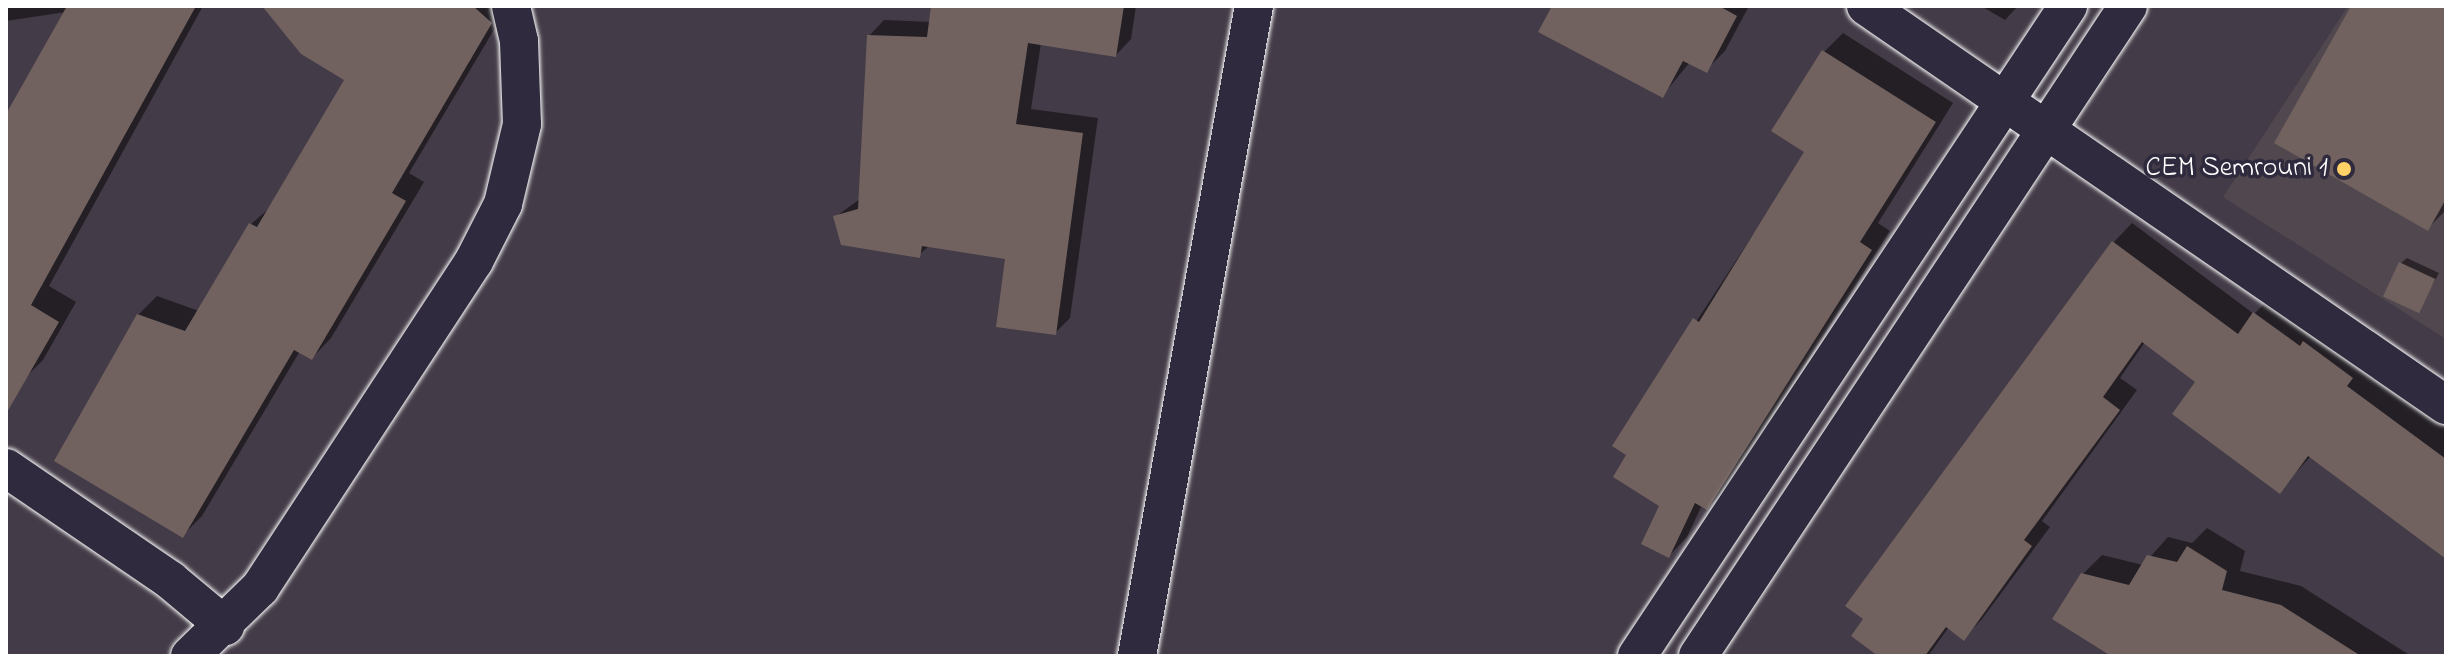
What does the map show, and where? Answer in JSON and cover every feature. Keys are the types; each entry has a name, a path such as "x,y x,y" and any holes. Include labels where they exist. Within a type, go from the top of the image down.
{"street":[{"path":"190,656 225,626 286,549 474,261 503,204 522,124 519,41 511,6"},
{"path":"1137,656 1254,6"},
{"path":"1866,6 2048,128 2446,405"},
{"path":"1637,656 2068,6"},
{"path":"1698,656 2128,6"},
{"path":"6,468 170,580 225,626"}],"shaded area":[{"name":"CEM Semrouni 1","path":"2348,6 2446,6 2446,339 2223,197"}],"building":[{"path":"67,6 196,6 31,305 59,322 6,414 6,114"},
{"path":"262,6 473,6 492,23 392,193 406,201 312,360 294,350 183,538 54,461 137,314 185,331 249,223 257,227 344,80 301,54"},
{"path":"931,6 1124,6 1116,57 1028,43 1016,124 1083,133 1056,335 996,327 1005,259 922,246 920,258 841,245 833,216 858,209 867,35 927,37"},
{"path":"1552,6 1719,6 1737,16 1707,73 1683,61 1663,98 1538,32"},
{"path":"2351,6 2446,6 2446,199 2428,231 2274,143"},
{"path":"1822,50 1936,122 1860,242 1872,250 1707,510 1695,503 1669,558 1641,544 1659,506 1613,477 1626,455 1612,446 1693,318 1699,322 1804,152 1771,131"},
{"path":"2112,241 2238,334 2253,312 2300,346 2303,341 2353,378 2347,386 2446,459 2446,559 2308,456 2280,494 2172,414 2195,382 2142,342 2103,397 2120,410 2024,540 2032,546 1964,641 1946,627 1925,656 1878,656 1851,636 1863,619 1845,606"},
{"path":"2399,262 2435,279 2419,313 2383,296"},
{"path":"2187,546 2227,571 2222,590 2281,605 2361,656 2111,656 2052,619 2081,573 2129,585 2147,555 2177,562"}],"place":[{"name":"CEM Semrouni 1","path":"2344,169"}]}
